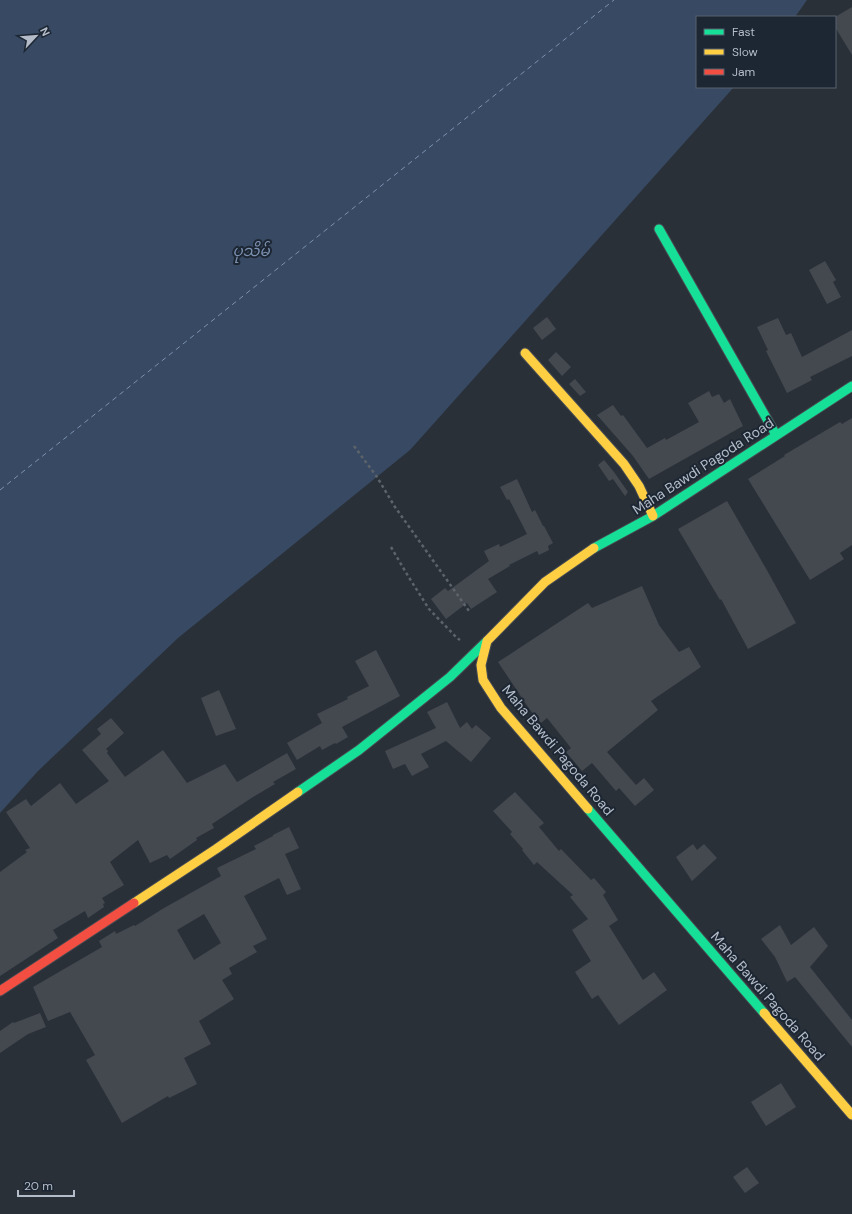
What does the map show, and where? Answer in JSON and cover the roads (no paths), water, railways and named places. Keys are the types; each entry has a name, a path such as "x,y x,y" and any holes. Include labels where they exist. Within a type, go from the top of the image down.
{"street":[{"path":"659,229 776,435"},
{"path":"525,354 624,464 639,486 653,516"},
{"name":"Maha Bawdi Pagoda Road","path":"852,386 653,516 592,549 545,582 487,641 481,665 483,680 501,708 852,1114"},
{"path":"0,991 216,849 359,750 450,676 487,641"}],"water":[{"name":"ပုသိမ်","path":"0,0 807,0 796,16 696,16 696,88 733,88 410,450 178,638 38,771 0,813"}]}
